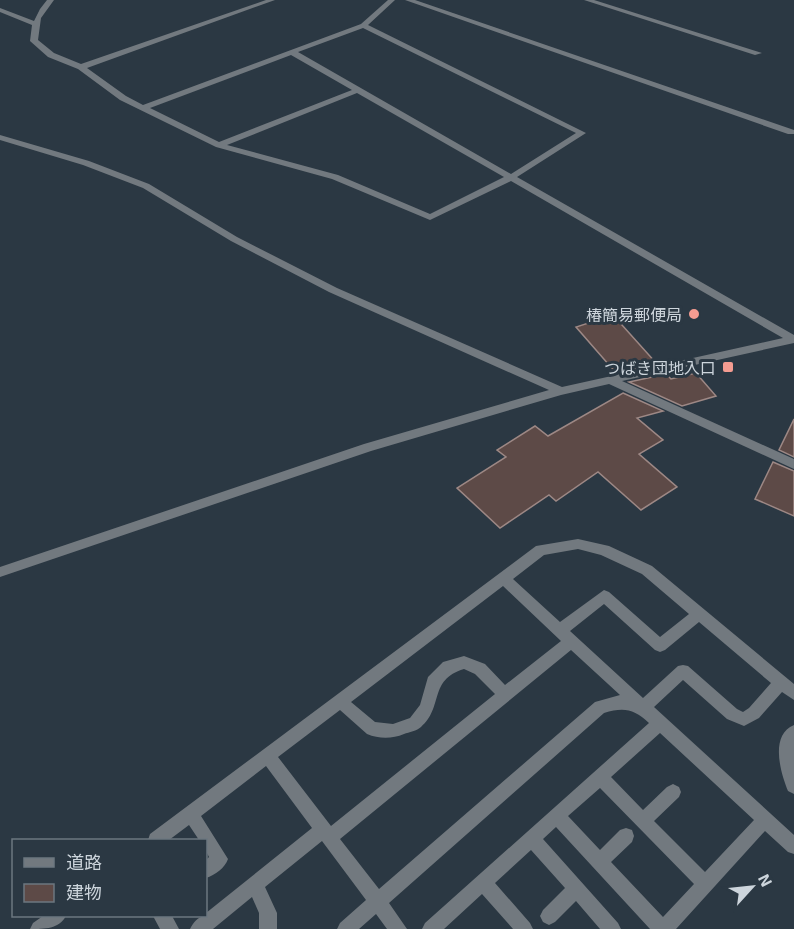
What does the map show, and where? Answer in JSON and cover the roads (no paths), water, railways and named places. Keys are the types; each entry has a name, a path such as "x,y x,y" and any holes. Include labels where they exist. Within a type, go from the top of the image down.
{"street":[{"path":"51,0 41,8 35,24 34,41 51,55 81,67 123,99 219,145 335,177 430,217 510,178 582,133 363,25"},
{"path":"81,67 272,0"},
{"path":"143,108 363,25 392,0"},
{"path":"408,0 791,132"},
{"path":"587,0 758,53"},
{"path":"0,10 35,24"},
{"path":"292,52 794,339"},
{"path":"219,145 358,90"},
{"path":"0,137 86,163 146,186 234,239 333,290 561,391"},
{"path":"0,572 368,447 561,391 794,339"},
{"path":"610,380 794,464"},
{"path":"157,839 541,550 578,544 604,550 647,570 794,693"},
{"path":"504,579 794,846"},
{"path":"560,630 604,596 660,646 699,614"},
{"path":"199,929 255,884 326,834 572,641"},
{"path":"340,702 372,729 393,731 415,723 427,708 433,682 448,667 464,662 480,669 505,695"},
{"path":"644,707 682,671 732,714 744,719 754,713 781,682"},
{"path":"346,929 600,707 619,702 644,707"},
{"path":"431,929 660,723"},
{"path":"794,732 787,740 786,769 794,786"},
{"path":"268,756 399,929"},
{"path":"600,777 705,884"},
{"path":"643,821 673,792"},
{"path":"191,814 220,859 207,869"},
{"path":"556,815 663,929 765,819"},
{"path":"600,861 626,836"},
{"path":"531,838 612,929"},
{"path":"483,882 524,929"},
{"path":"255,884 268,913 268,929"},
{"path":"549,915 576,889"},
{"path":"39,929 54,917"}],"place":[{"name":"椿簡易郵便局","path":"694,314"},
{"name":"つばき団地入口","path":"728,367"}]}
